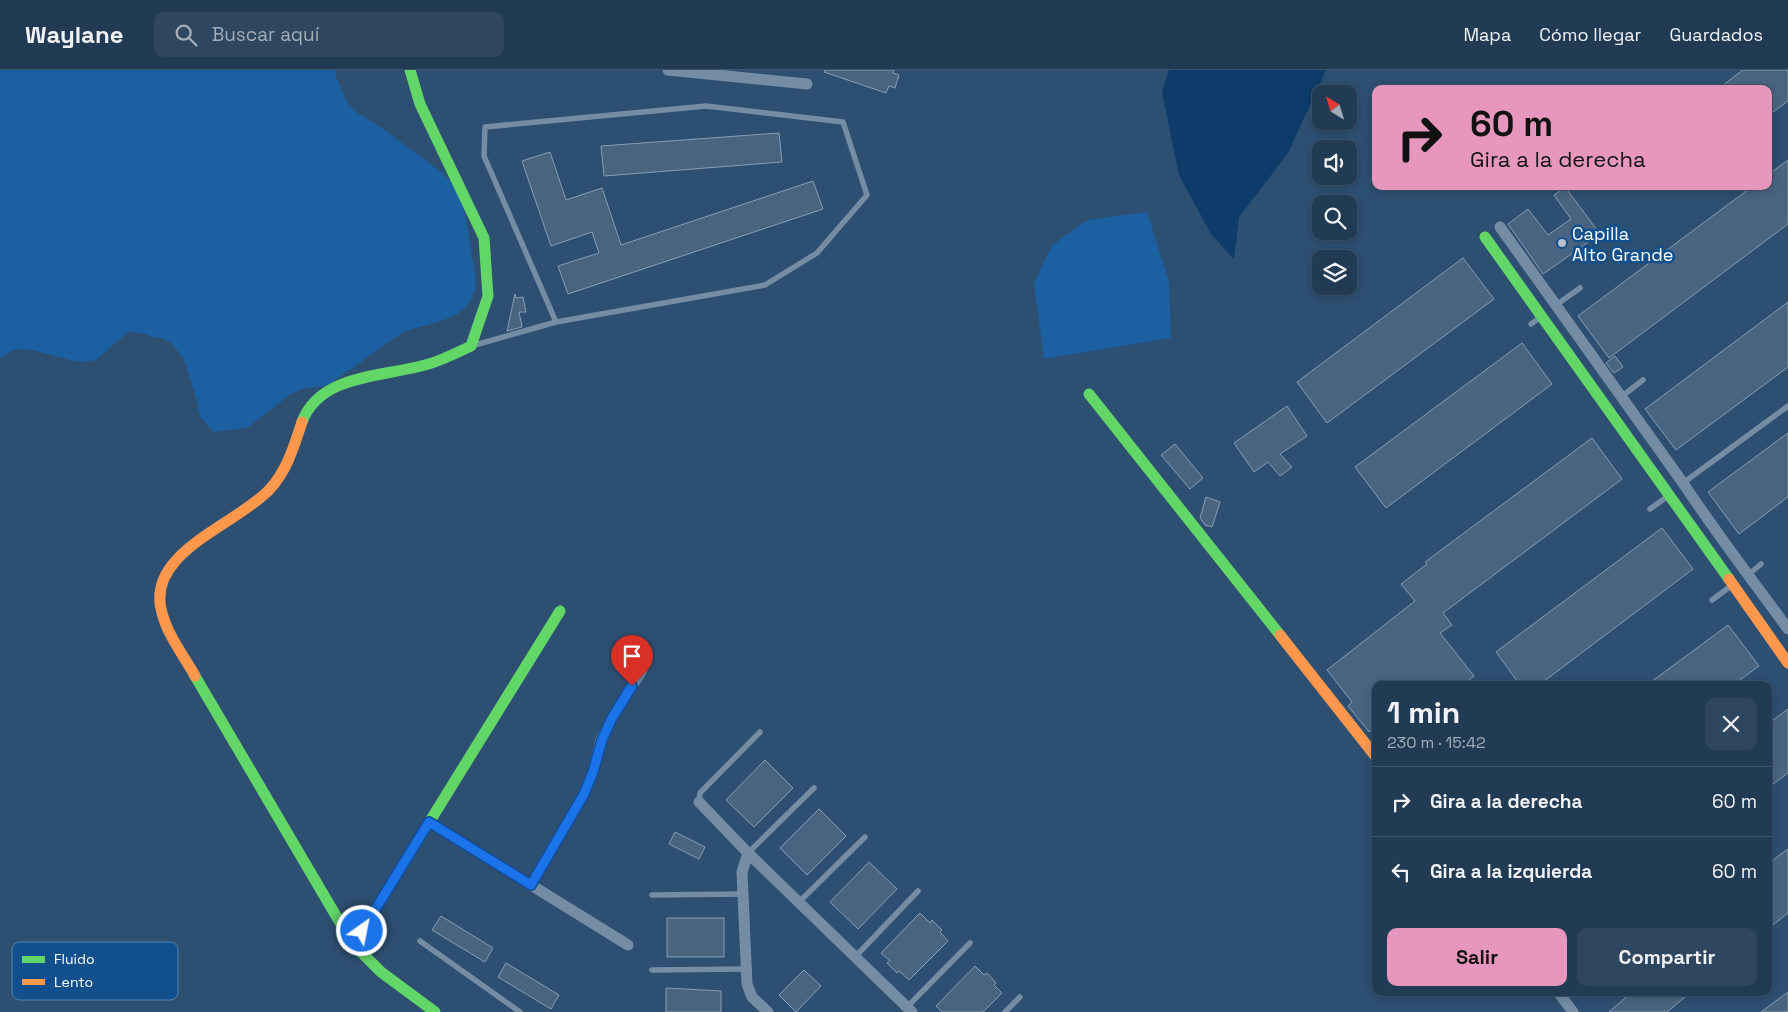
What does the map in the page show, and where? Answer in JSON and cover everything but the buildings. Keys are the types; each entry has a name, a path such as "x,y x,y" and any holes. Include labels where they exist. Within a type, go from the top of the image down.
{"street":[{"path":"410,70 420,104 484,238 488,296 471,346 449,357 420,367 346,383 322,395 310,407 300,425 294,448 278,479 269,490 240,514 196,543 168,571 162,580 160,593 163,619 170,633 352,943 379,972 435,1012"},
{"path":"668,70 807,84"},
{"path":"1500,227 1683,483 1712,527 1749,574 1788,630"},
{"path":"1485,237 1542,316 1603,409 1669,495 1788,663"},
{"path":"1542,316 1556,305"},
{"path":"1089,394 1372,752"},
{"path":"1603,409 1621,396"},
{"path":"1669,495 1683,483"},
{"path":"1733,585 1749,574"},
{"path":"352,943 370,918 560,611"},
{"path":"531,885 584,794 596,764 602,740 612,718 642,670"},
{"path":"699,802 748,853 909,1010"},
{"path":"429,822 628,945"},
{"path":"748,853 742,872 747,984 750,994 768,1012"},
{"path":"1561,996 1573,1012"}],"lane":[{"path":"471,346 556,322 765,285 817,253 868,195 843,122 706,106 486,127 484,156 556,322"},
{"path":"1556,305 1580,288"},
{"path":"1531,324 1542,316"},
{"path":"1621,396 1643,380"},
{"path":"1683,483 1788,406"},
{"path":"1650,509 1669,495"},
{"path":"1749,574 1761,564"},
{"path":"1712,600 1733,585"},
{"path":"699,802 700,793 760,732"},
{"path":"748,853 814,788"},
{"path":"799,902 865,837"},
{"path":"855,956 918,891"},
{"path":"652,895 742,894"},
{"path":"420,941 520,1012"},
{"path":"909,1010 970,943"},
{"path":"652,970 746,969"},
{"path":"1005,1012 1020,997"}],"shaded area":[{"path":"0,70 335,70 336,77 347,102 355,111 444,174 462,195 476,280 474,294 460,312 450,318 403,332 327,386 302,389 292,393 247,428 214,432 200,417 184,359 171,343 162,338 128,332 96,360 84,362 24,349 13,350 0,359"},
{"path":"1169,70 1326,70 1319,85 1312,85 1312,101 1288,153 1239,217 1234,259 1211,234 1179,175 1162,92"},
{"path":"1147,212 1169,281 1171,338 1044,359 1034,283 1052,245 1088,220"}],"traffic: fast":[{"path":"302,422 311,406 323,395 338,386 354,380 431,363 471,346 488,296 484,238 420,104 410,70"},
{"path":"1485,237 1729,579"},
{"path":"1089,394 1280,635"},
{"path":"352,943 370,918 560,611"},
{"path":"195,676 352,943 381,972 435,1012"}],"traffic: slow":[{"path":"195,676 172,638 162,613 160,592 166,573 179,557 196,542 254,503 269,490 281,475 293,449 302,422"},
{"path":"1729,579 1788,663"},
{"path":"1280,635 1372,752"}],"place":[{"name":"Capilla Alto Grande","path":"1562,243"}],"route":[{"path":"362,931 429,822 531,885 568,825 584,794 589,784 602,740 612,718 632,686"}]}
